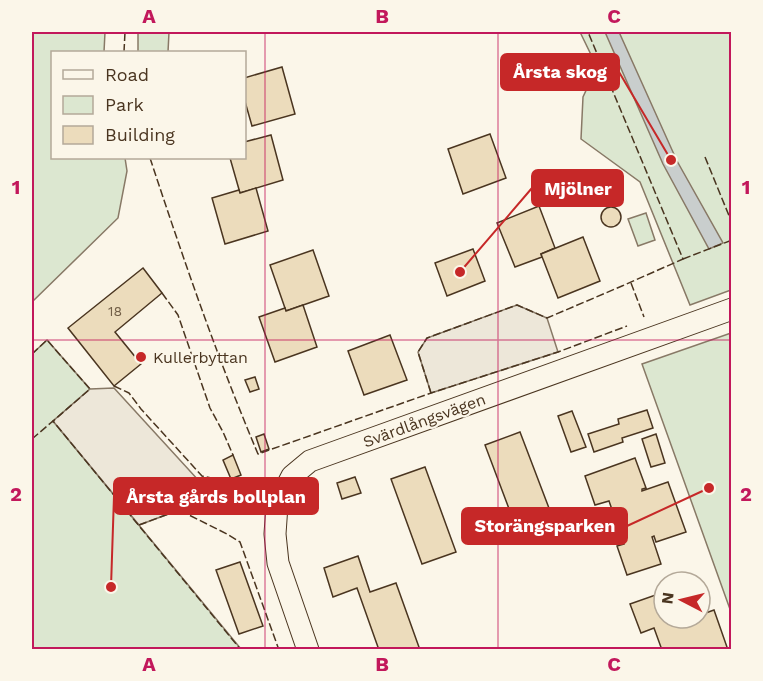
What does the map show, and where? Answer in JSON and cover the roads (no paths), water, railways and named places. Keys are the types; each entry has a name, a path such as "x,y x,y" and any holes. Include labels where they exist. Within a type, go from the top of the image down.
{"street":[{"name":"Svärdlångsvägen","path":"308,650 278,563 275,534 277,505 292,476 310,461 732,309"}],"place":[{"name":"Årsta skog","path":"671,160"},
{"name":"Mjölner","path":"460,272"},
{"name":"Kullerbyttan","path":"141,357"},
{"name":"Storängsparken","path":"709,488"},
{"name":"Årsta gårds bollplan","path":"111,587"}]}
